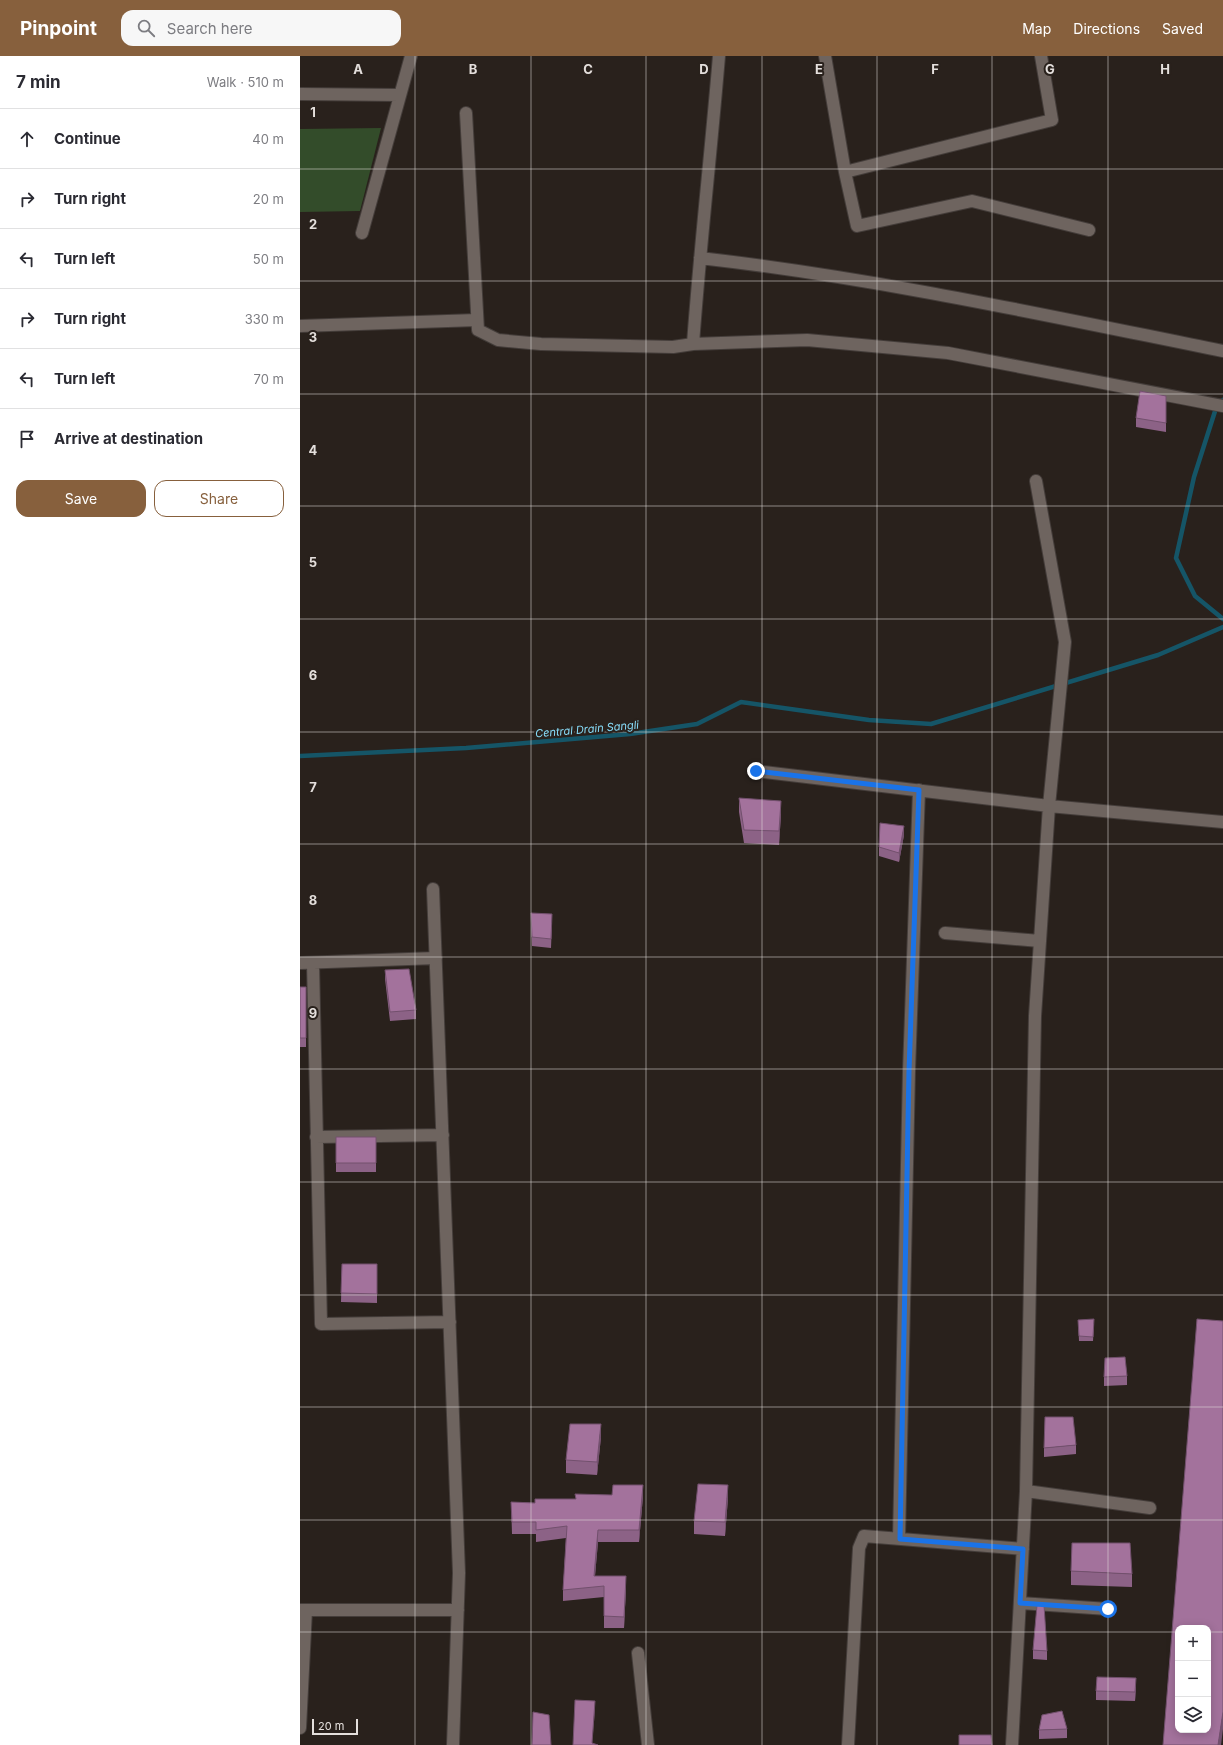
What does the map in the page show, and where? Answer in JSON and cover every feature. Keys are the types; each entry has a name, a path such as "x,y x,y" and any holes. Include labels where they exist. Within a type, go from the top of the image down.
{"street":[{"path":"362,233 410,56"},
{"path":"693,344 719,56"},
{"path":"825,56 845,172 857,226 972,201 1089,230"},
{"path":"845,172 1052,120 1041,56"},
{"path":"300,94 400,95"},
{"path":"466,114 478,330 498,340 541,344 615,347 673,347 693,344 807,340 948,353 1223,406"},
{"path":"700,258 774,266 934,293 1223,351"},
{"path":"300,326 477,320"},
{"path":"1012,1745 1026,1491 1035,1024 1050,806 1065,642 1036,481"},
{"path":"756,771 1050,806 1223,822"},
{"path":"900,1539 909,1071 919,790"},
{"path":"434,889 459,1573 453,1745"},
{"path":"944,933 1040,940"},
{"path":"300,963 436,958"},
{"path":"313,963 321,1324 450,1322"},
{"path":"316,1137 443,1135"},
{"path":"1026,1491 1150,1508"},
{"path":"848,1745 859,1548 864,1536 1023,1549"},
{"path":"1020,1603 1108,1609"},
{"path":"300,1728 303,1610 458,1610"},
{"path":"638,1654 648,1745"}],"green space":[{"path":"381,128 360,211 300,212 300,129"}],"building":[{"path":"1140,391 1166,396 1166,423 1136,418"},
{"path":"739,798 781,801 779,831 744,830"},
{"path":"880,823 904,826 899,853 879,847"},
{"path":"531,913 552,914 551,939 532,937"},
{"path":"409,969 416,1010 390,1012 385,970"},
{"path":"300,987 306,987 306,1038 300,1038"},
{"path":"336,1137 376,1137 376,1163 336,1163"},
{"path":"342,1264 377,1264 377,1294 341,1293"},
{"path":"1094,1319 1093,1337 1079,1336 1078,1320"},
{"path":"1197,1319 1223,1321 1223,1712 1218,1745 1163,1745"},
{"path":"1125,1357 1127,1376 1104,1377 1105,1358"},
{"path":"1045,1417 1073,1417 1076,1445 1044,1448"},
{"path":"570,1424 601,1424 597,1462 566,1460"},
{"path":"698,1484 728,1485 725,1522 694,1521"},
{"path":"613,1485 643,1485 639,1530 598,1530 594,1576 626,1576 624,1617 604,1616 604,1586 563,1590 567,1526 536,1530 536,1522 512,1522 511,1502 535,1503 535,1499 576,1499 575,1494 612,1495"},
{"path":"1072,1543 1130,1543 1132,1574 1071,1571"},
{"path":"1037,1605 1044,1605 1047,1651 1033,1650"},
{"path":"1097,1677 1136,1678 1135,1692 1096,1691"},
{"path":"575,1700 595,1701 592,1743 598,1745 573,1745"},
{"path":"1062,1711 1067,1729 1039,1730 1042,1715"},
{"path":"533,1712 549,1715 551,1745 532,1745"},
{"path":"959,1735 991,1735 992,1745 959,1745"}],"waterway":[{"name":"Central Drain Sangli","path":"1223,400 1217,405 1194,477 1176,558 1195,596 1223,619"},
{"name":"Central Drain Sangli","path":"300,756 466,748 630,734 697,724 741,702 869,720 931,724 1158,655 1223,627"}],"route":[{"path":"756,771 919,790 909,1071 900,1539 1023,1549 1020,1603 1108,1609"}]}
